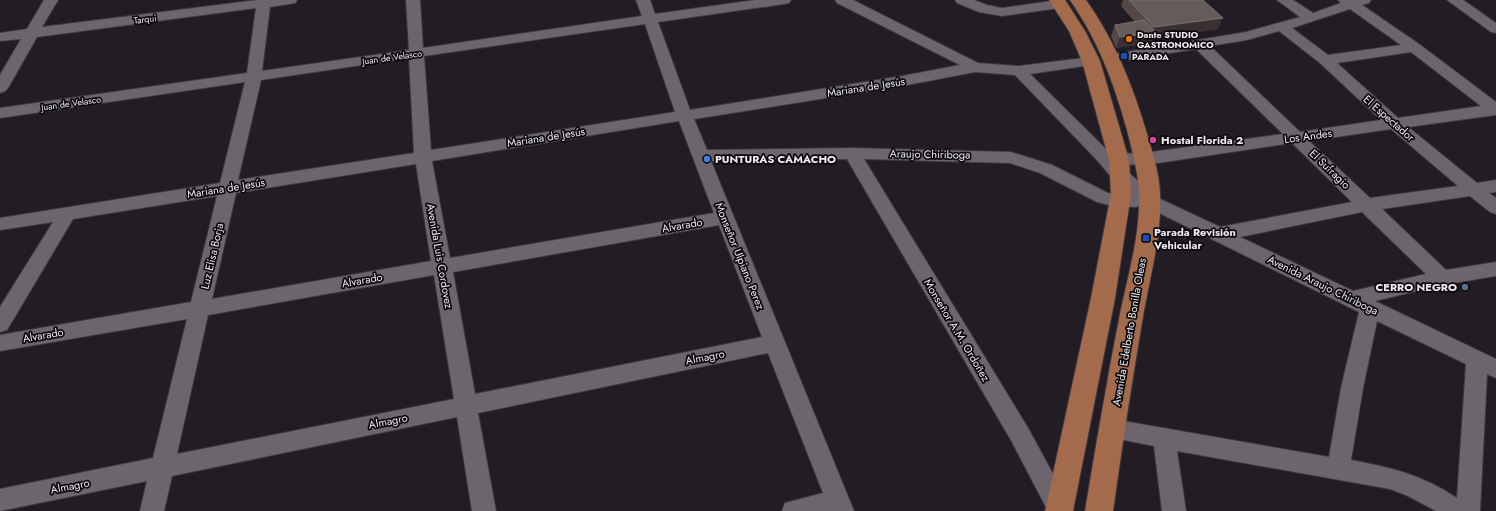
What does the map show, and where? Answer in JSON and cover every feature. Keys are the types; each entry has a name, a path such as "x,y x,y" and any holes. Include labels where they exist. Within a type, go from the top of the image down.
{"main road":[{"name":"Avenida Edelberto Bonilla Oleas","path":"1071,1 1099,31 1113,58 1145,159 1149,182 1150,201 1146,238 1112,429 1100,511"},
{"path":"1059,510 1103,298 1121,200 1119,168 1107,114 1092,61 1077,31 1071,1"}],"street":[{"path":"0,88 52,0"},
{"name":"Tarqui","path":"0,37 264,2 290,0"},
{"name":"Avenida Luis Cordovez","path":"413,0 423,157 484,511"},
{"name":"Monseñor Ulpiano Perez","path":"643,0 684,115 840,506"},
{"name":"Juan de Velasco","path":"0,114 784,0"},
{"path":"842,0 975,67"},
{"path":"962,0 984,9 1002,12 1071,1"},
{"path":"1284,0 1311,18"},
{"path":"1454,0 1496,29"},
{"path":"1113,58 1247,36 1311,18 1353,1 1496,109"},
{"name":"Luz Elisa Borja","path":"152,511 254,77 264,2"},
{"name":"El Espectador","path":"1282,27 1325,60 1395,124 1496,208"},
{"name":"El Sufragio","path":"1199,44 1442,278"},
{"path":"1325,60 1414,47"},
{"name":"Mariana de Jesús","path":"0,224 902,81 975,67 1019,71 1092,61"},
{"path":"1019,71 1103,156 1119,168 1150,201"},
{"name":"Los Andes","path":"1119,168 1145,159 1496,109"},
{"name":"Araujo Chiriboga","path":"700,156 852,152 1011,158 1046,168 1096,195 1113,200 1150,201"},
{"name":"Monseñor A.M. Ordoñez","path":"852,152 1020,436 1059,510"},
{"path":"1220,234 1367,205 1496,186"},
{"name":"Avenida Araujo Chiriboga","path":"1150,201 1487,365"},
{"path":"0,324 67,214"},
{"name":"Alvarado","path":"0,343 725,218"},
{"path":"1338,469 1352,388 1361,304 1442,278 1496,269"},
{"name":"Almagro","path":"0,500 775,343"},
{"path":"1468,511 1487,365"},
{"path":"1112,429 1390,478 1411,484 1433,495 1456,511"},
{"path":"1164,438 1174,511"},
{"path":"794,511 840,506"}],"building":[{"path":"1129,0 1203,0 1223,18 1154,27"},
{"path":"1144,20 1156,32 1120,37 1115,25"}],"place":[{"name":"Dante STUDIO GASTRONOMICO","path":"1129,39"},
{"name":"PARADA","path":"1124,56"},
{"name":"Hostal Florida 2","path":"1153,140"},
{"name":"PUNTURAS CAMACHO","path":"707,159"},
{"name":"Parada Revisión Vehicular","path":"1146,238"},
{"name":"CERRO NEGRO","path":"1465,287"}]}
